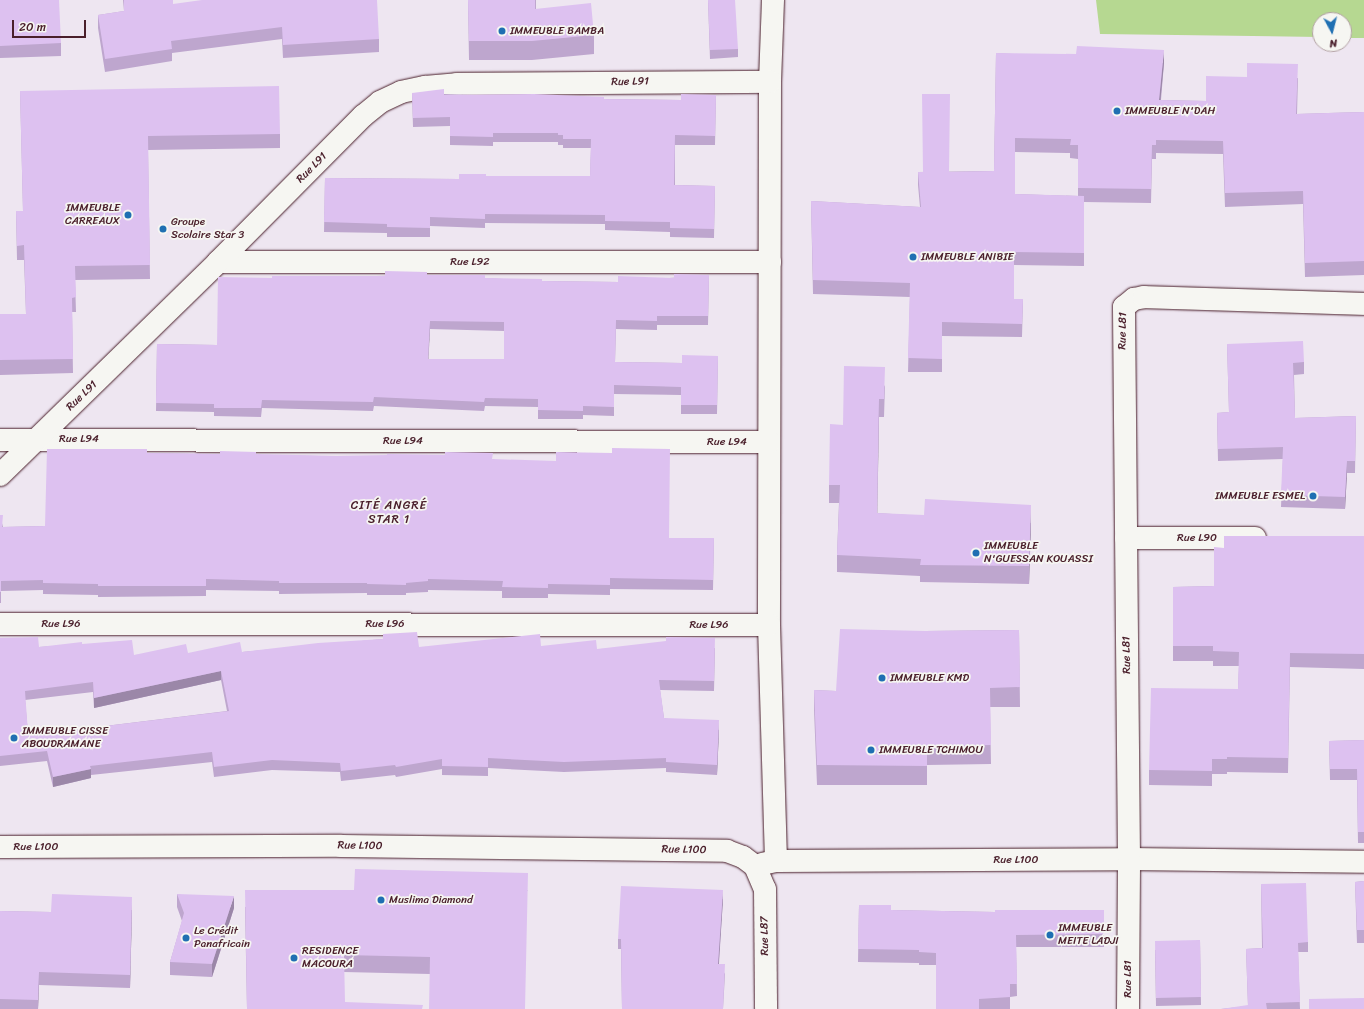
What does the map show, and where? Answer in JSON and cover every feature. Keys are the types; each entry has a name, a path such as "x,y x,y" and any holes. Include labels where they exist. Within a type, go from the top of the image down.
{"street":[{"path":"773,0 770,82 769,625 776,861"},
{"name":"Rue L91","path":"0,475 218,262 363,116 380,102 401,92 425,87 457,84 770,82"},
{"name":"Rue L92","path":"218,262 770,262"},
{"name":"Rue L81","path":"1128,1009 1129,859 1124,307 1128,302 1134,299 1144,297 1364,304"},
{"name":"Rue L94","path":"0,440 769,442"},
{"name":"Rue L90","path":"1126,538 1277,538"},
{"name":"Rue L96","path":"0,624 769,625"},
{"name":"Rue L100","path":"0,847 341,846 727,851 743,857 755,866 776,861 1129,859 1364,862"},
{"name":"Rue L87","path":"755,866 764,888 766,1009"}],"green space":[{"path":"1096,0 1364,0 1364,38 1352,38 1352,12 1312,12 1312,37 1100,34"}],"building":[{"path":"0,0 59,0 61,43 0,46"},
{"path":"124,0 173,0 173,4 202,0 377,0 379,39 283,45 282,27 171,41 172,49 105,59 98,15 124,11"},
{"path":"468,0 535,0 535,9 591,3 594,35 532,41 469,41"},
{"path":"708,0 735,0 738,49 710,50"},
{"path":"1077,46 1164,50 1159,100 1206,101 1206,76 1247,77 1247,63 1298,64 1296,114 1364,112 1364,261 1305,263 1303,191 1225,193 1223,141 1156,140 1156,145 1152,145 1151,189 1078,188 1078,145 1070,145 1071,139 1015,138 1015,194 1084,196 1084,253 1014,252 1014,299 1023,299 1022,324 942,322 942,359 908,358 910,283 813,280 811,201 921,207 918,172 923,172 922,94 950,94 949,172 994,171 996,53 1076,54"},
{"path":"279,86 280,134 148,136 150,265 75,266 76,297 72,298 73,359 0,360 0,314 26,314 24,245 17,246 16,211 23,211 20,91"},
{"path":"444,89 444,95 534,94 604,97 604,99 681,100 681,94 716,95 715,136 675,135 674,185 715,186 714,229 670,228 670,222 605,221 605,215 485,214 485,219 430,217 430,228 387,227 387,224 324,222 325,178 459,179 459,174 486,174 486,176 590,176 591,139 563,139 563,135 558,135 558,133 493,133 493,137 450,136 450,117 413,118 412,93"},
{"path":"385,271 427,272 427,275 485,275 485,278 542,279 542,281 618,282 618,276 674,278 674,274 709,275 708,316 657,316 657,321 616,320 615,362 682,363 682,355 718,356 717,405 681,405 681,387 614,385 614,407 583,406 583,411 538,410 538,399 485,398 484,402 374,397 373,402 262,400 261,408 214,408 214,404 156,403 157,344 217,345 218,277 272,278 272,276 385,276","holes":["430,321 504,322 504,359 428,359"]},
{"path":"1303,341 1304,362 1293,363 1295,418 1356,416 1355,461 1347,461 1345,497 1281,495 1283,447 1218,449 1217,413 1229,412 1227,344"},
{"path":"844,366 885,367 884,399 879,399 877,513 924,515 925,499 1031,505 1029,566 920,565 921,559 837,555 840,485 829,485 830,424 843,425"},
{"path":"612,448 670,449 669,538 714,538 713,580 610,578 610,585 548,584 548,588 502,587 503,581 428,579 428,581 406,583 406,585 367,583 279,583 279,581 206,579 206,586 98,586 98,584 43,583 43,580 1,581 0,592 0,515 3,515 2,527 45,526 47,449 147,449 147,453 220,454 220,451 256,452 256,454 336,456 387,454 445,455 445,452 493,453 492,459 556,461 556,452 612,453"},
{"path":"1224,536 1364,536 1364,654 1290,653 1288,758 1227,757 1227,759 1212,759 1212,771 1149,770 1151,688 1238,689 1239,652 1213,651 1213,646 1173,646 1173,587 1214,586 1214,547 1224,548"},
{"path":"840,629 925,631 1019,630 1020,687 990,688 991,745 927,746 927,766 817,765 814,690 836,691"},
{"path":"417,632 419,647 540,634 541,646 596,640 597,649 666,641 666,637 715,638 714,681 659,680 664,718 719,720 717,765 666,762 666,758 564,762 488,758 488,767 442,766 442,759 396,767 395,765 341,771 340,763 272,760 214,767 212,752 90,766 91,769 53,777 47,751 0,756 0,638 38,637 39,647 82,642 82,644 132,640 134,655 186,644 188,653 240,642 242,652 318,643 383,639 383,634","holes":["221,671 229,711 56,732 55,727 28,733 25,691 93,682 94,698"]},
{"path":"1364,740 1364,832 1358,832 1357,769 1330,769 1329,741"},
{"path":"355,869 528,873 525,1009 429,1009 430,957 344,955 345,1002 423,1005 422,1009 247,1009 245,890 354,890"},
{"path":"1364,881 1364,930 1357,930 1355,882"},
{"path":"1306,883 1308,942 1298,943 1300,1002 1266,1003 1267,1009 1221,1009 1248,1005 1246,949 1263,948 1261,884"},
{"path":"621,886 723,890 718,964 725,964 723,1009 622,1009 621,939 618,939"},
{"path":"52,894 132,897 130,975 39,972 38,1000 0,999 0,911 51,912"},
{"path":"177,894 234,896 212,964 170,962 184,913"},
{"path":"859,905 891,905 891,910 995,912 995,910 1104,910 1104,934 1016,935 1017,984 1010,984 1010,997 979,999 979,1009 936,1009 936,953 919,952 919,950 858,949"},
{"path":"1200,940 1201,997 1156,998 1155,941"},
{"path":"1364,998 1364,1009 1309,1009 1309,999"}],"place":[{"name":"IMMEUBLE BAMBA","path":"502,31"},
{"name":"IMMEUBLE N'DAH","path":"1117,111"},
{"name":"IMMEUBLE CARREAUX","path":"128,215"},
{"name":"Groupe Scolaire Star 3","path":"163,229"},
{"name":"IMMEUBLE ANIBIE","path":"913,257"},
{"name":"IMMEUBLE ESMEL","path":"1313,496"},
{"name":"IMMEUBLE N'GUESSAN KOUASSI","path":"976,553"},
{"name":"IMMEUBLE KMD","path":"882,678"},
{"name":"IMMEUBLE CISSE ABOUDRAMANE","path":"14,738"},
{"name":"IMMEUBLE TCHIMOU","path":"871,750"},
{"name":"Muslima Diamond","path":"381,900"},
{"name":"IMMEUBLE MEITE LADJI","path":"1050,935"},
{"name":"Le Crédit Panafricain","path":"186,938"},
{"name":"RESIDENCE MACOURA","path":"294,958"}],"district":[{"name":"CITÉ ANGRÉ STAR 1","path":"389,513"}]}
